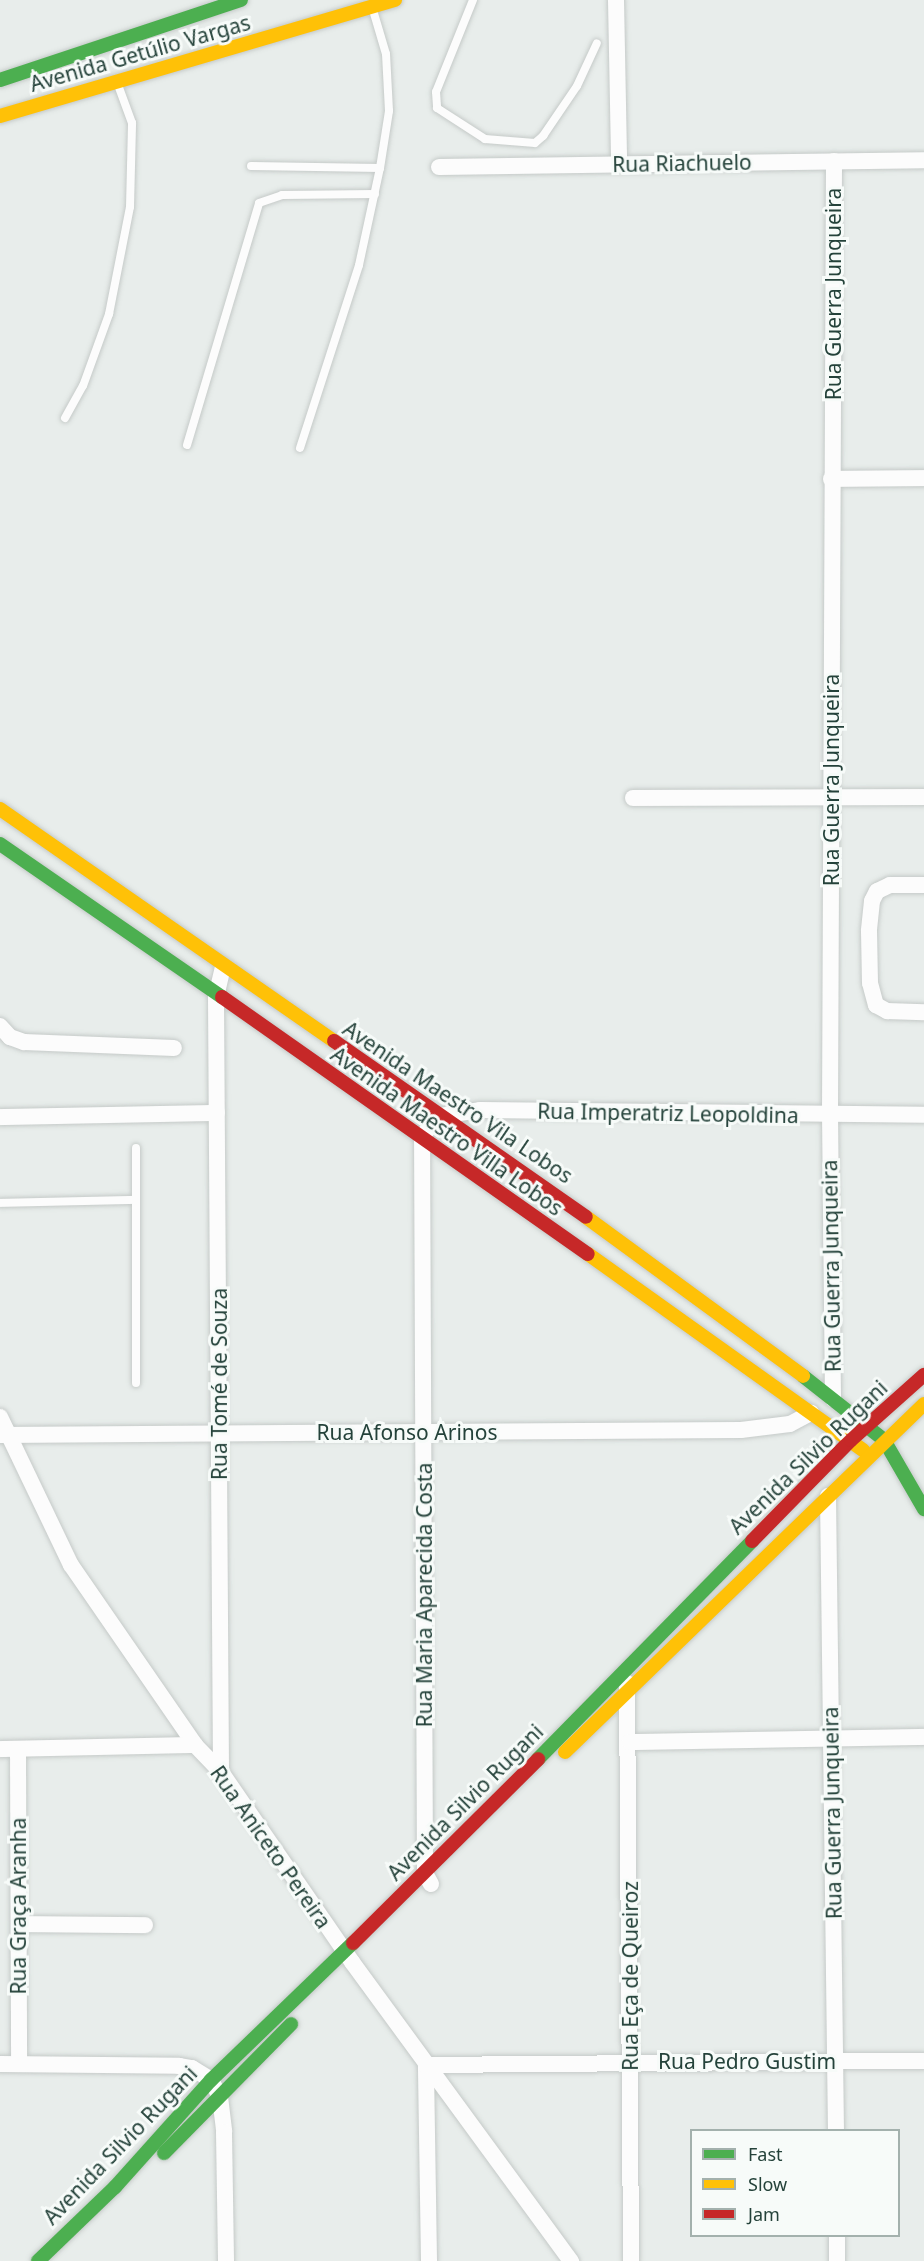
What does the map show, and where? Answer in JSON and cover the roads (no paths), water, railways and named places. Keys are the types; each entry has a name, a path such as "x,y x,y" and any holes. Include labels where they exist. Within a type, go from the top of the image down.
{"street":[{"name":"Avenida Getúlio Vargas","path":"0,80 242,0"},
{"name":"Avenida Getúlio Vargas","path":"0,116 395,0"},
{"path":"616,0 619,163"},
{"path":"117,81 114,60 122,38"},
{"name":"Rua Riachuelo","path":"440,167 924,160"},
{"name":"Rua Guerra Junqueira","path":"833,1399 830,1116 834,161"},
{"path":"831,479 924,478"},
{"path":"633,798 924,798"},
{"name":"Avenida Maestro Vila Lobos","path":"0,809 223,967 646,1259 868,1425 884,1440"},
{"name":"Avenida Maestro Villa Lobos","path":"3,852 422,1136 851,1440 868,1455"},
{"path":"924,885 890,885 877,891 872,901 869,931 870,983 876,1005 887,1011 924,1012"},
{"name":"Rua Tomé de Souza","path":"221,1772 216,997 223,967"},
{"path":"0,1026 10,1037 24,1042 174,1048"},
{"name":"Rua Imperatriz Leopoldina","path":"440,1116 480,1110 830,1116 924,1114"},
{"path":"0,1117 218,1113"},
{"path":"422,1136 440,1116"},
{"name":"Rua Maria Aparecida Costa","path":"422,1136 428,1879"},
{"name":"Avenida Silvio Rugani","path":"428,1879 626,1669 851,1440 924,1375"},
{"name":"Avenida Silvio Rugani","path":"38,2261 115,2187 210,2080 348,1956 628,1690 868,1455 924,1404"},
{"name":"Rua Afonso Arinos","path":"4,1435 741,1430 790,1424 811,1413"},
{"name":"Rua Aniceto Pereira","path":"0,1417 4,1435 71,1565 195,1745 221,1772 426,2065 571,2261"},
{"path":"884,1440 924,1509"},
{"name":"Rua Guerra Junqueira","path":"828,1496 836,2129"},
{"name":"Rua Eça de Queiroz","path":"626,1669 630,1742 631,2261"},
{"path":"630,1742 924,1737"},
{"path":"0,1749 195,1745"},
{"name":"Rua Graça Aranha","path":"18,1749 19,2064"},
{"path":"19,1924 145,1925"},
{"name":"Avenida Silvio Rugani","path":"56,2261 220,2097 348,1956"},
{"name":"Rua Pedro Gustim","path":"426,2065 629,2061 924,2061"},
{"path":"0,2064 179,2066 192,2068 210,2080 220,2097 224,2132 226,2261"},
{"path":"426,2065 429,2261"},
{"path":"837,2237 837,2261"}],"lane":[{"path":"473,0 436,92 437,108 485,139 535,143 543,136 577,86 597,44"},
{"path":"300,448 359,265 380,168 389,111 386,54 372,6"},
{"path":"65,418 84,386 109,314 130,207 132,123 127,100 117,81"},
{"path":"251,166 380,168"},
{"path":"187,445 259,203 282,195 375,194"},
{"path":"136,1148 136,1383"},
{"path":"0,1203 136,1200"}]}
